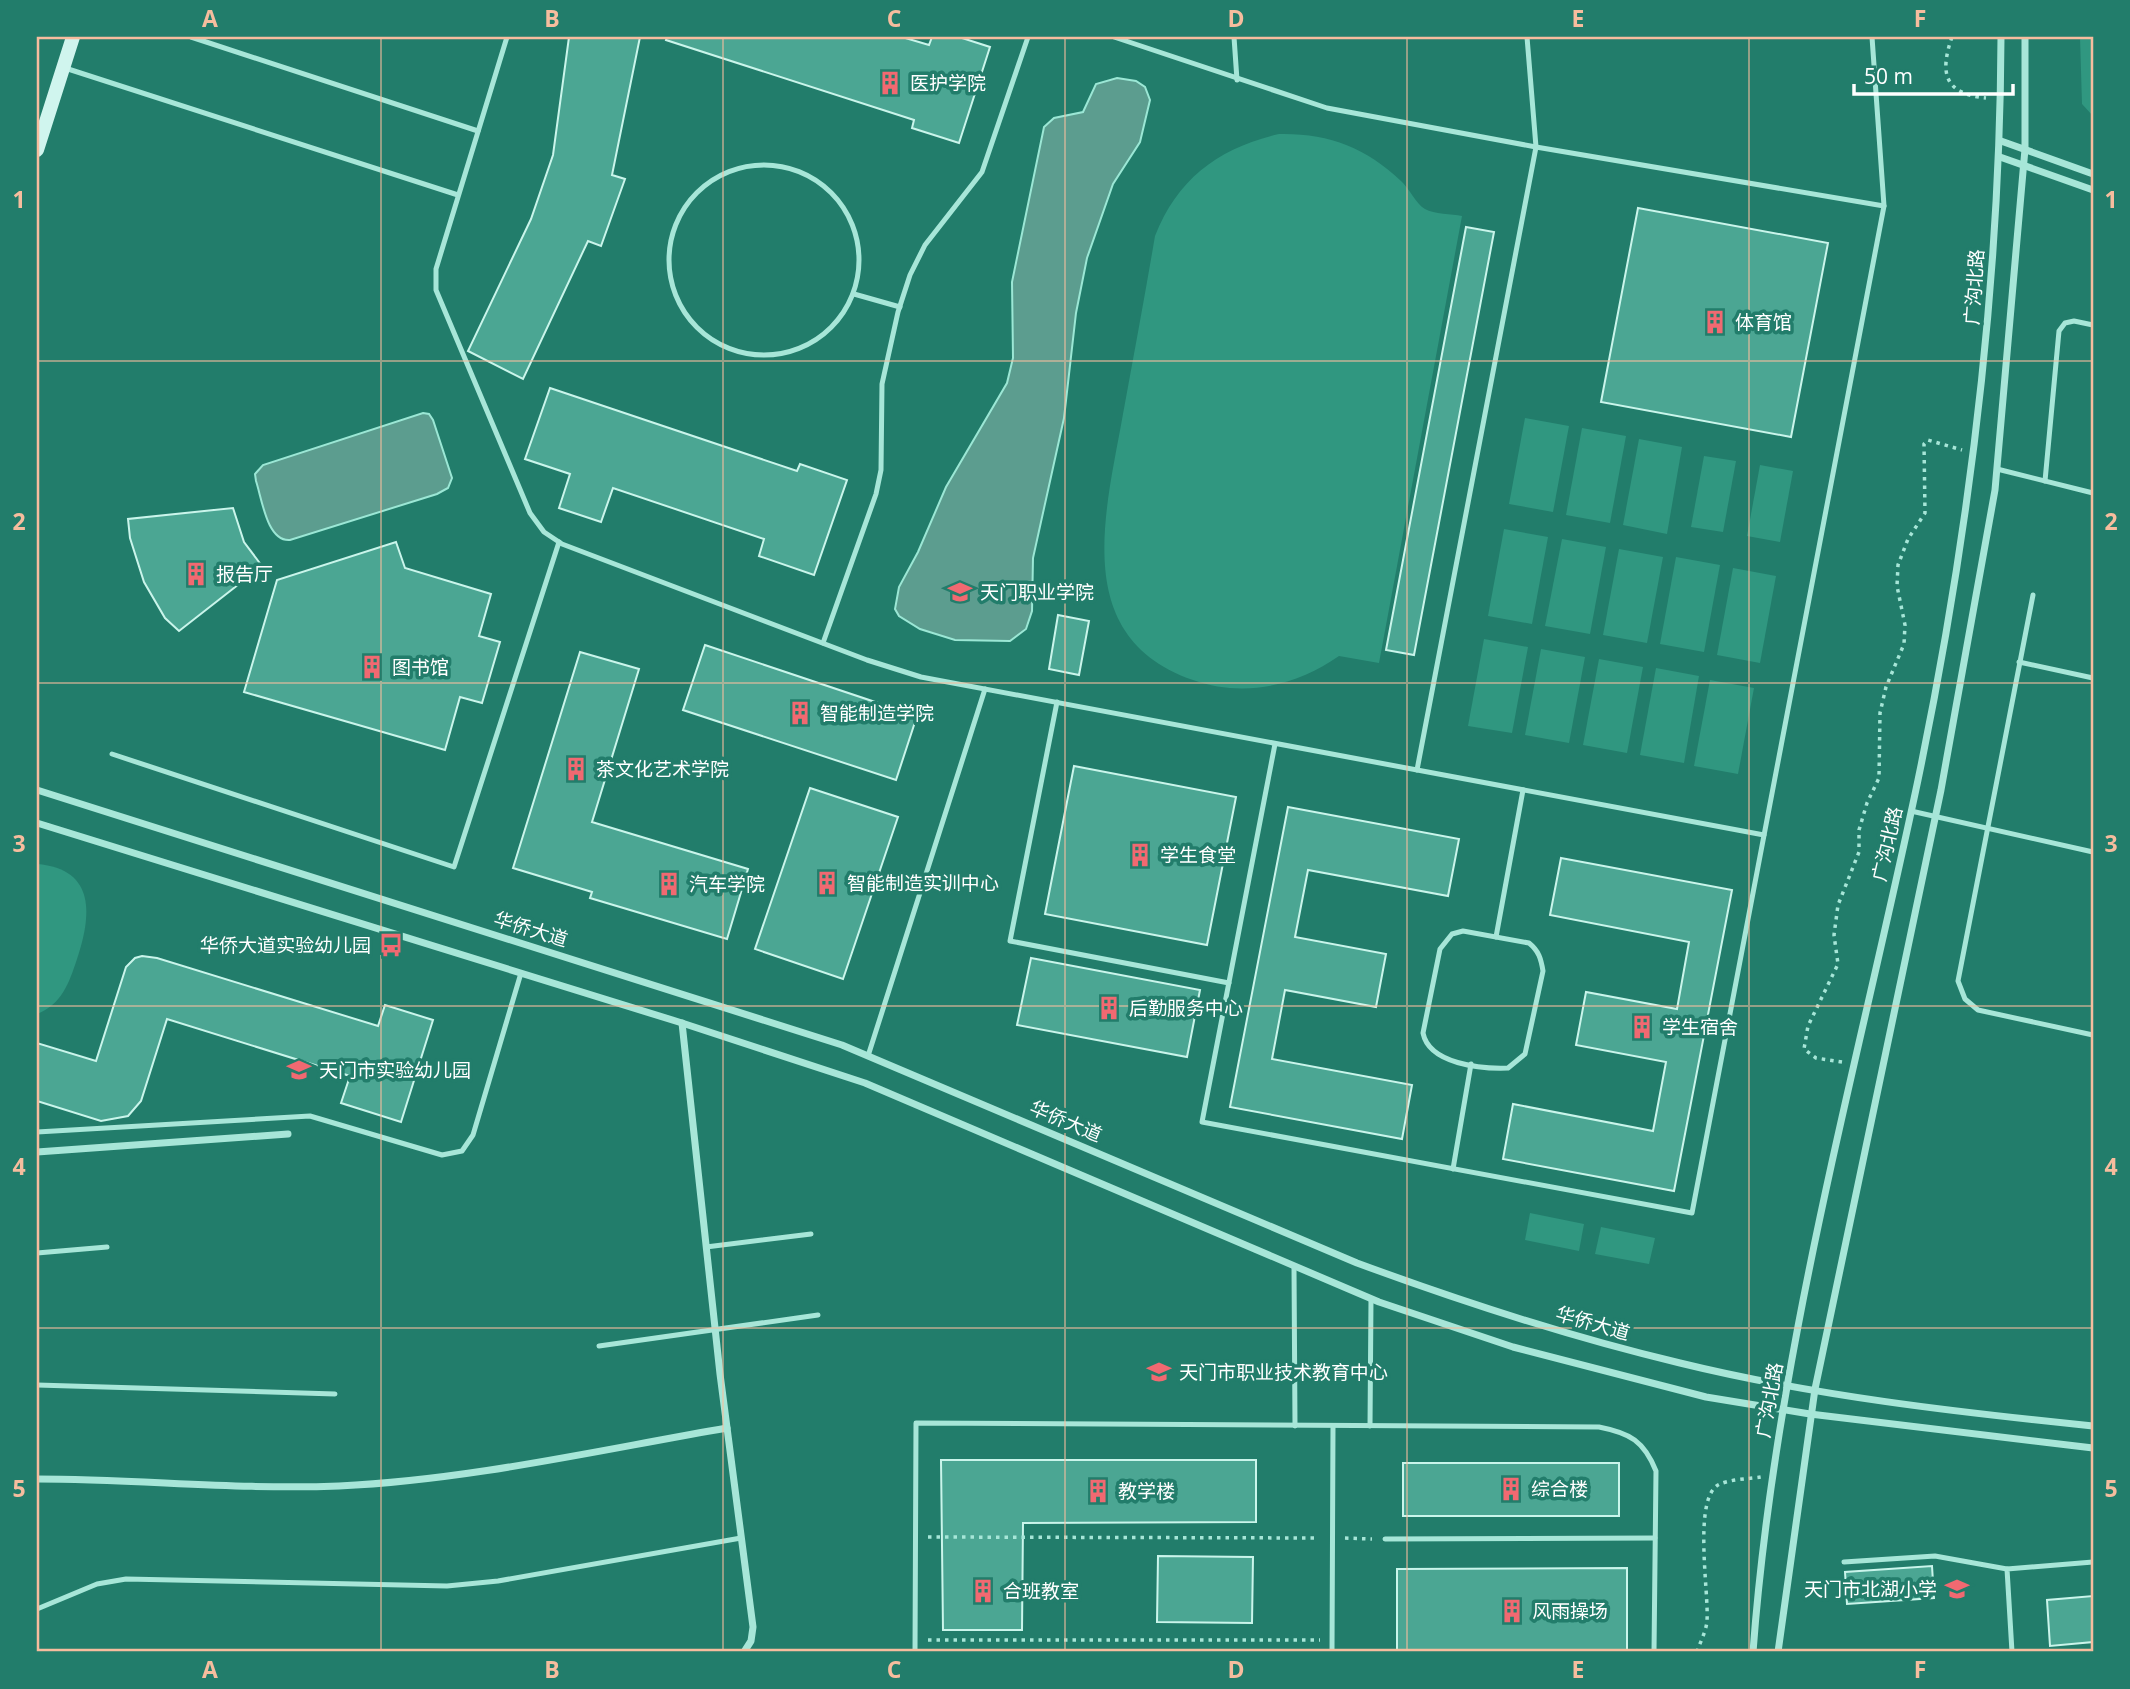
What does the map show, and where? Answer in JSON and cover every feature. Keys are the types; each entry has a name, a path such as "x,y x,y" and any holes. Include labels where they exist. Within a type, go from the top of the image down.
{"main road":[{"path":"37,150 73,37"}],"street":[{"name":"广沟北路","path":"1753,1652 1782,1410 1854,1065 1911,811 1942,655 1974,454 2000,157 2001,37"},
{"name":"广沟北路","path":"1778,1652 1810,1414 1936,816 1966,661 1997,469 2024,166 2025,37"},
{"path":"2001,141 2093,174"},
{"path":"2000,157 2093,190"},
{"name":"华侨大道","path":"37,790 701,999 868,1055 1346,1258 1430,1290 1588,1339 1682,1364 1815,1389 1913,1405 2093,1426"},
{"path":"37,823 682,1023 865,1083 1371,1299 1513,1347 1706,1397 1810,1414 2093,1448"},
{"path":"682,1023 715,1330 753,1627 751,1642 744,1652"},
{"path":"37,1152 288,1134"},
{"path":"37,1479 117,1479 274,1488 341,1486 442,1477 727,1428"}],"lane":[{"path":"191,37 478,131"},
{"path":"507,37 436,269 436,290 530,513 544,532 559,542 823,643 921,677 1764,835"},
{"path":"823,643 876,494 881,470 883,384 900,307 925,245 982,172 1028,37"},
{"path":"1114,37 1327,108 1536,147 1884,206"},
{"path":"1234,37 1237,80"},
{"path":"1417,770 1536,147 1527,37"},
{"path":"1275,744 1202,1122 1692,1213 1884,206 1872,37"},
{"path":"63,67 458,195"},
{"path":"759,164 790,167 819,181 842,203 856,232 860,263 854,294 838,321 814,341 785,353 753,355 723,346 697,329 679,303 669,274 670,243 681,213 701,188 728,171 759,164"},
{"path":"854,294 900,307"},
{"path":"2045,481 2059,331 2065,323 2074,321 2093,325"},
{"path":"1997,469 2093,493"},
{"path":"112,754 454,867 559,542"},
{"path":"2033,595 1958,981 1965,999 1978,1010 2093,1035"},
{"path":"2019,662 2093,678"},
{"path":"868,1055 985,689"},
{"path":"1057,702 1010,941 1229,983"},
{"path":"1496,937 1523,790"},
{"path":"1911,811 2093,852"},
{"path":"1462,931 1530,943 1537,950 1543,971 1525,1054 1508,1068 1471,1064 1440,1057 1431,1052 1425,1044 1426,1021 1440,949 1452,934 1462,931"},
{"path":"37,1132 310,1116 442,1154 462,1152 473,1135 521,973"},
{"path":"1453,1169 1471,1064"},
{"path":"706,1247 811,1234"},
{"path":"37,1253 107,1247"},
{"path":"1294,1267 1295,1426"},
{"path":"1370,1426 1371,1299"},
{"path":"599,1346 818,1315"},
{"path":"37,1385 335,1394"},
{"path":"915,1652 916,1423 1599,1427 1623,1431 1638,1439 1648,1452 1656,1471 1654,1652"},
{"path":"1332,1652 1333,1426"},
{"path":"37,1609 97,1584 126,1579 447,1586 498,1581 741,1538"},
{"path":"1385,1539 1655,1538"},
{"path":"1844,1562 1935,1556 2007,1569 2093,1562"},
{"path":"2007,1569 2012,1652"}],"path":[{"path":"1952,37 1946,66 1954,89 1965,96 2001,100"},
{"path":"1854,1065 1816,1058 1804,1049 1808,1026 1838,964 1834,935 1838,905 1859,852 1859,830 1867,803 1879,778 1880,713 1886,687 1904,645 1905,625 1897,586 1898,565 1908,539 1925,513 1924,444 1928,440 1974,454"},
{"path":"1697,1652 1706,1625 1708,1584 1702,1531 1708,1496 1719,1485 1774,1475"},
{"path":"916,1536 1385,1539"},
{"path":"915,1640 1332,1640"}],"green space":[{"path":"2080,37 2093,37 2093,116 2082,104"},
{"path":"1279,134 1314,136 1345,144 1387,169 1425,209 1462,216 1379,663 1339,656 1287,682 1231,688 1193,680 1154,660 1127,634 1112,603 1105,567 1105,529 1109,490 1155,236 1176,198 1203,168 1238,148"},
{"path":"1525,418 1569,426 1553,512 1509,504"},
{"path":"1582,428 1626,436 1610,523 1566,515"},
{"path":"1639,439 1682,447 1667,534 1623,525"},
{"path":"1704,456 1736,461 1723,532 1691,527"},
{"path":"1760,465 1793,471 1780,542 1747,536"},
{"path":"1504,529 1548,537 1532,624 1488,616"},
{"path":"1562,539 1606,547 1590,634 1545,626"},
{"path":"1619,549 1663,557 1647,643 1603,635"},
{"path":"1676,557 1720,565 1704,652 1660,644"},
{"path":"1733,568 1776,576 1760,663 1717,655"},
{"path":"1484,639 1528,647 1512,733 1468,726"},
{"path":"1541,649 1585,657 1569,743 1525,735"},
{"path":"1599,659 1643,667 1627,753 1583,745"},
{"path":"1656,668 1699,676 1684,763 1640,755"},
{"path":"1710,680 1754,688 1738,774 1694,766"},
{"path":"37,864 57,868 71,875 80,885 86,912 82,943 67,984 53,1005 37,1014"},
{"path":"1530,1213 1584,1224 1579,1251 1525,1240"},
{"path":"1601,1227 1655,1238 1649,1264 1595,1254"}],"water":[{"path":"1117,78 1136,81 1145,87 1150,100 1140,142 1113,184 1087,258 1076,313 1064,418 1033,558 1032,611 1026,629 1010,641 955,640 920,629 899,616 895,609 899,587 918,552 946,487 1007,383 1013,358 1012,282 1044,127 1054,118 1083,112 1096,84"},
{"path":"423,413 429,414 433,420 452,478 448,488 437,494 290,540 282,539 276,534 267,518 256,481 255,474 263,465"}],"building":[{"path":"569,37 640,37 612,175 625,179 601,246 588,241 523,379 468,351 531,219 553,155"},
{"name":"医护学院","path":"667,37 902,37 929,45 932,37 959,37 990,47 959,143 912,128 914,120 666,40"},
{"name":"体育馆","path":"1638,208 1828,243 1791,437 1601,402"},
{"path":"1466,227 1494,232 1414,655 1386,650"},
{"path":"550,388 797,471 800,464 847,480 814,575 759,556 764,539 613,488 601,522 559,508 570,474 525,459"},
{"name":"报告厅","path":"233,508 244,542 262,566 179,631 165,618 144,582 130,538 128,519"},
{"name":"图书馆","path":"396,542 405,568 491,594 479,636 500,642 482,703 460,697 445,750 244,692 277,580"},
{"path":"1058,615 1089,621 1079,675 1049,669"},
{"name":"智能制造学院","path":"705,645 917,716 896,780 683,710"},
{"path":"580,652 639,669 592,822 748,869 727,939 590,898 592,892 513,868"},
{"name":"学生食堂","path":"1074,766 1236,797 1207,945 1045,914"},
{"name":"智能制造实训中心","path":"810,788 898,817 843,979 755,949"},
{"path":"1288,807 1459,839 1448,896 1308,870 1295,937 1386,954 1376,1007 1285,990 1272,1059 1412,1085 1402,1139 1230,1107"},
{"name":"学生宿舍","path":"1561,858 1732,890 1674,1191 1503,1159 1513,1104 1653,1131 1666,1062 1576,1045 1586,992 1677,1009 1689,942 1550,915"},
{"path":"135,958 157,958 378,1026 385,1005 433,1020 401,1122 341,1103 350,1076 167,1019 141,1101 128,1116 101,1121 37,1101 37,1043 96,1061 126,967"},
{"name":"后勤服务中心","path":"1031,958 1200,990 1187,1057 1017,1025"},
{"name":"教学楼","path":"941,1460 1256,1460 1256,1522 1023,1523 1022,1630 943,1630"},
{"name":"综合楼","path":"1403,1463 1619,1463 1619,1516 1403,1516"},
{"path":"1158,1556 1253,1557 1252,1623 1157,1622"},
{"path":"1932,1566 1934,1598 1847,1604 1845,1572"},
{"name":"风雨操场","path":"1627,1568 1627,1652 1397,1652 1397,1569"},
{"path":"2093,1596 2093,1642 2050,1646 2047,1600"}],"place":[{"name":"医护学院","path":"890,83"},
{"name":"体育馆","path":"1715,322"},
{"name":"报告厅","path":"196,574"},
{"name":"天门职业学院","path":"960,592"},
{"name":"图书馆","path":"372,667"},
{"name":"智能制造学院","path":"800,713"},
{"name":"茶文化艺术学院","path":"576,769"},
{"name":"学生食堂","path":"1140,855"},
{"name":"智能制造实训中心","path":"827,883"},
{"name":"汽车学院","path":"669,884"},
{"name":"华侨大道实验幼儿园","path":"391,945"},
{"name":"后勤服务中心","path":"1109,1008"},
{"name":"学生宿舍","path":"1642,1027"},
{"name":"天门市实验幼儿园","path":"299,1070"},
{"name":"天门市职业技术教育中心","path":"1159,1372"},
{"name":"综合楼","path":"1511,1489"},
{"name":"教学楼","path":"1098,1491"},
{"name":"天门市北湖小学","path":"1957,1589"},
{"name":"合班教室","path":"983,1591"},
{"name":"风雨操场","path":"1512,1611"}]}
